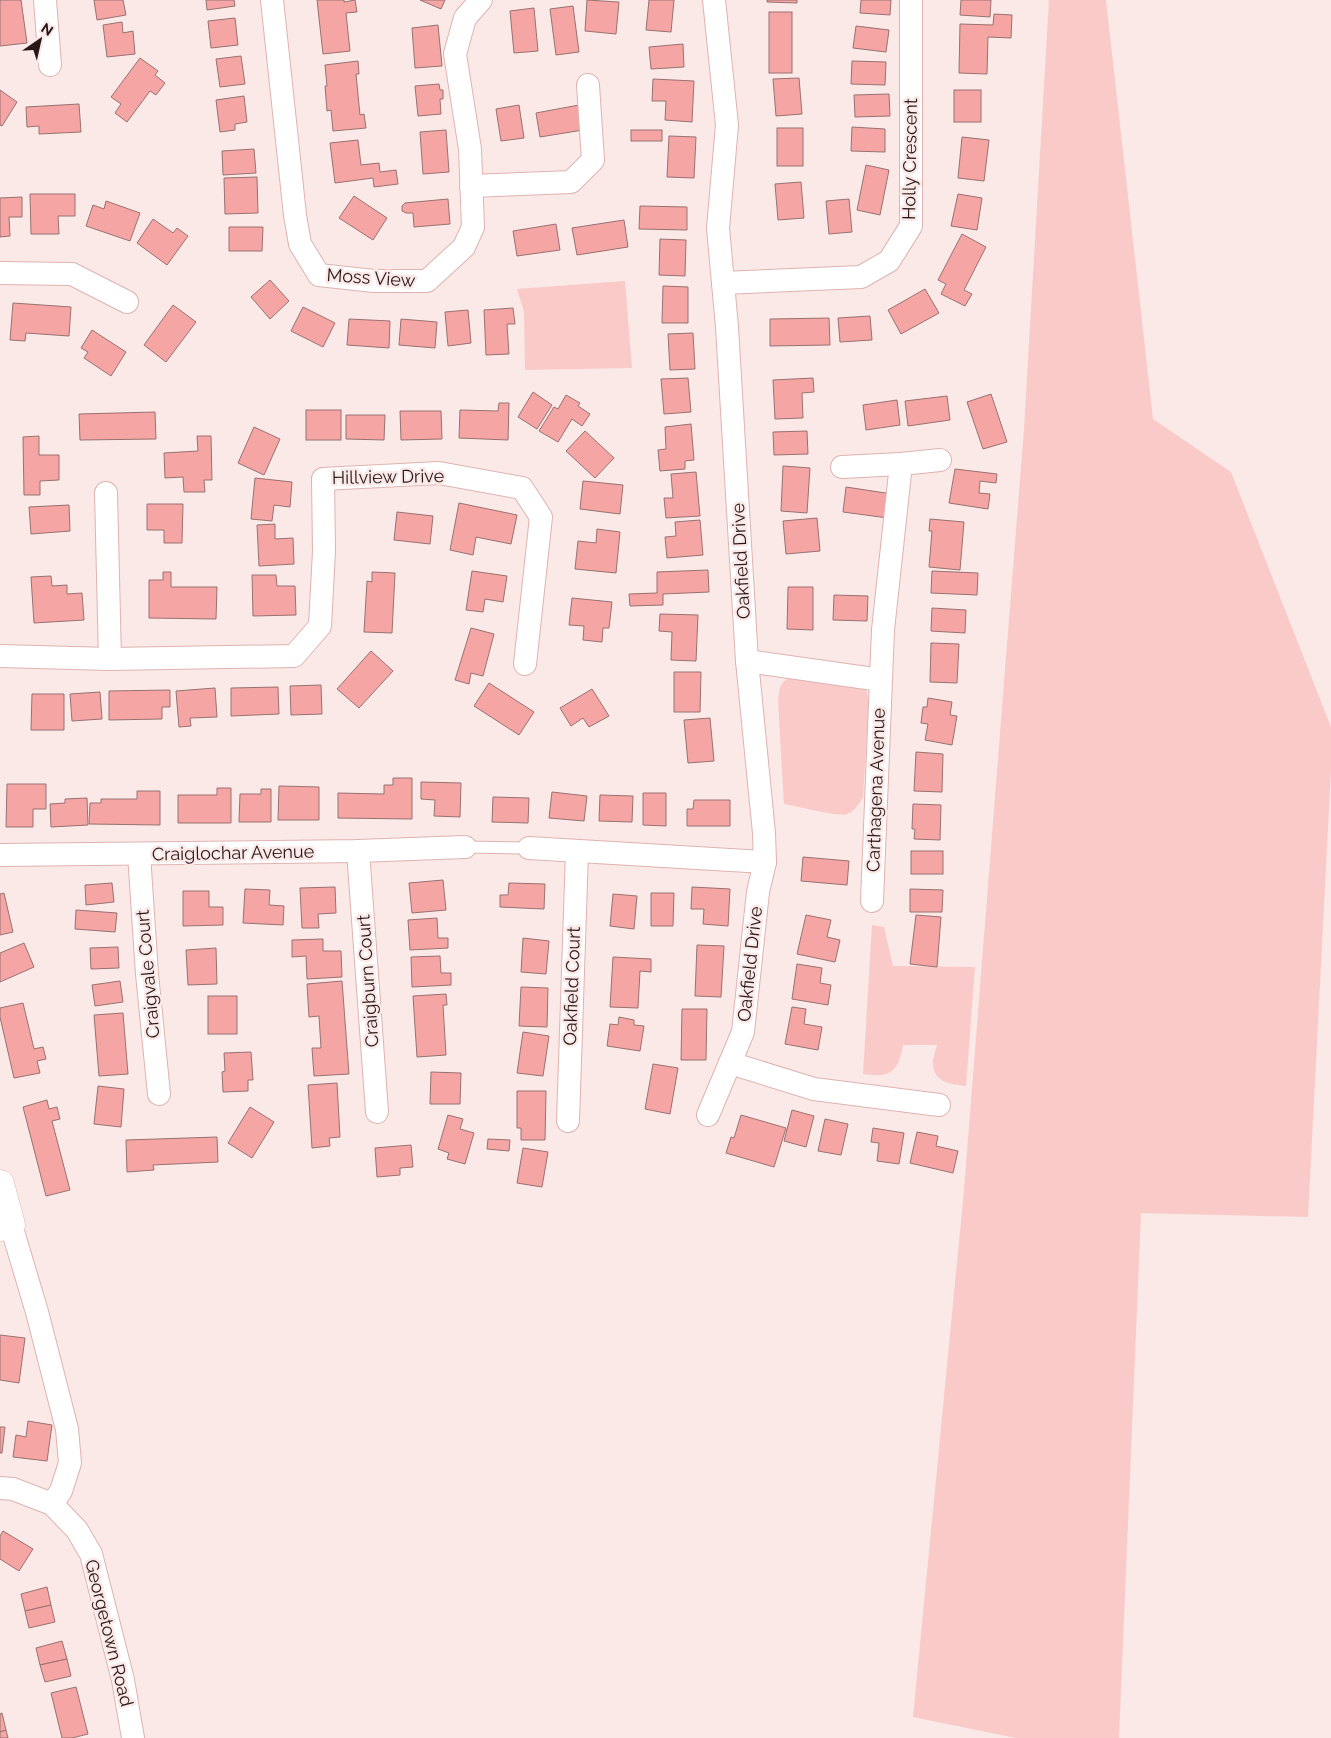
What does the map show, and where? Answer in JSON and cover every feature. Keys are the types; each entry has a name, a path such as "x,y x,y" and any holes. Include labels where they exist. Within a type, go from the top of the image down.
{"street":[{"path":"45,0 50,65"},
{"name":"Moss View","path":"272,0 295,215 300,244 319,275 374,281 427,281 464,247 473,227 470,149 455,54 465,18 481,0"},
{"name":"Oakfield Drive","path":"708,1115 743,1032 758,892 765,862 764,833 747,661 727,326 718,228 727,125 714,0"},
{"name":"Holly Crescent","path":"722,283 861,277 889,261 911,226 911,0"},
{"path":"471,186 571,182 593,160 588,85"},
{"path":"0,273 72,274 127,302"},
{"path":"842,467 940,460"},
{"name":"Carthagena Avenue","path":"872,901 883,630 901,464"},
{"name":"Hillview Drive","path":"0,656 110,659 294,656 320,626 324,551 323,479 439,473 522,488 541,517 525,664"},
{"path":"106,493 110,659"},
{"path":"747,661 881,680"},
{"name":"Craiglochar Avenue","path":"0,854 358,851 465,846"},
{"path":"529,848 765,862"},
{"name":"Craigburn Court","path":"358,851 377,1112"},
{"name":"Oakfield Court","path":"568,1121 577,852"},
{"name":"Craigvale Court","path":"139,854 147,974 159,1094"},
{"path":"730,1062 814,1088 939,1105"},
{"path":"0,1184 5,1226 37,1312 67,1429 70,1463 61,1491 52,1504 6,1489"},
{"name":"Georgetown Road","path":"52,1504 76,1530 91,1554 123,1680 133,1738"}],"lane":[{"path":"465,846 529,848"}],"shaded area":[{"path":"1049,0 1106,0 1153,419 1231,472 1331,727 1331,770 1308,1217 1141,1213 1119,1738 1016,1738 913,1717 964,1190 1024,429"},
{"path":"625,281 632,368 525,370 524,312 517,289"},
{"path":"793,676 860,682 866,690 869,701 863,797 850,813 842,815 826,813 784,804 778,701 783,683"},
{"path":"872,925 884,927 893,966 975,967 966,1086 944,1081 936,1075 933,1062 937,1045 903,1045 899,1061 892,1071 880,1075 863,1074"}],"building":[{"path":"0,0 21,0 27,43 0,46"},
{"path":"94,0 123,0 126,15 97,20"},
{"path":"206,0 234,0 235,6 207,10"},
{"path":"317,0 344,0 344,2 355,0 357,12 346,13 350,51 323,54"},
{"path":"420,0 445,0 441,9"},
{"path":"587,0 619,2 616,34 585,31"},
{"path":"649,0 674,0 671,32 646,30"},
{"path":"767,0 797,0 797,3 767,2"},
{"path":"861,0 891,0 890,15 860,13"},
{"path":"961,0 991,0 990,17 960,15"},
{"path":"573,6 579,52 556,55 550,9"},
{"path":"534,8 538,51 514,53 510,11"},
{"path":"769,12 792,12 792,73 769,73"},
{"path":"994,14 1012,15 1011,38 988,37 987,74 959,73 960,24 993,25"},
{"path":"235,18 238,45 211,48 208,21"},
{"path":"122,22 123,33 133,31 135,54 107,57 103,25"},
{"path":"438,25 442,66 415,68 412,28"},
{"path":"856,26 889,30 886,52 853,48"},
{"path":"683,44 684,67 651,69 649,47"},
{"path":"241,56 245,84 220,87 216,59"},
{"path":"140,58 158,71 155,75 165,83 156,95 150,91 127,122 115,113 121,104 111,97"},
{"path":"358,61 359,74 356,74 360,115 364,114 366,128 333,131 331,110 327,111 325,65"},
{"path":"852,61 886,62 885,85 851,84"},
{"path":"799,78 802,114 776,116 773,79"},
{"path":"653,79 694,81 692,122 665,120 666,101 652,101"},
{"path":"439,84 440,90 443,90 443,99 440,99 441,114 418,116 415,86"},
{"path":"0,90 17,102 2,126 0,125"},
{"path":"954,90 981,90 981,122 954,122"},
{"path":"889,94 890,116 855,117 854,95"},
{"path":"244,96 247,122 235,124 235,130 220,132 216,100"},
{"path":"79,104 81,132 39,134 39,126 27,127 26,107"},
{"path":"519,105 524,138 501,141 496,109"},
{"path":"579,105 583,130 540,137 536,113"},
{"path":"852,127 885,129 885,152 851,151"},
{"path":"777,128 803,128 803,166 777,166"},
{"path":"446,130 449,172 423,174 420,132"},
{"path":"631,130 662,130 662,141 631,141"},
{"path":"669,136 696,137 694,178 667,177"},
{"path":"962,137 989,140 984,181 958,178"},
{"path":"358,140 361,165 379,163 380,172 396,170 398,184 374,187 373,178 335,183 330,143"},
{"path":"254,149 256,173 223,175 222,151"},
{"path":"866,165 889,170 880,215 857,210"},
{"path":"257,177 258,213 225,214 224,178"},
{"path":"801,182 804,218 778,220 775,184"},
{"path":"30,194 75,194 75,216 58,216 59,234 31,234"},
{"path":"958,194 982,198 977,230 951,226"},
{"path":"354,196 387,218 373,240 339,218"},
{"path":"22,197 22,217 9,217 10,236 0,237 0,198"},
{"path":"448,199 450,224 414,227 413,213 402,211 402,206 405,203"},
{"path":"849,199 852,232 829,234 826,201"},
{"path":"106,201 140,213 130,241 86,226 93,205 104,209"},
{"path":"640,206 687,207 687,230 639,229"},
{"path":"153,219 173,233 177,228 188,236 167,265 137,243"},
{"path":"624,220 628,247 577,255 572,228"},
{"path":"556,224 560,250 517,256 513,231"},
{"path":"229,227 263,227 262,251 229,251"},
{"path":"962,234 986,247 964,290 972,294 965,306 941,294 946,284 938,280"},
{"path":"660,239 686,240 685,276 659,275"},
{"path":"270,280 289,301 270,319 251,297"},
{"path":"663,286 688,287 688,323 662,323"},
{"path":"925,289 939,313 901,334 888,310"},
{"path":"13,303 71,307 69,336 26,333 25,341 10,340"},
{"path":"173,305 196,322 166,362 144,345"},
{"path":"303,307 335,323 323,347 291,331"},
{"path":"513,308 515,324 507,324 509,354 486,355 484,310"},
{"path":"468,310 471,343 448,346 445,312"},
{"path":"870,316 872,340 840,342 838,318"},
{"path":"829,318 830,345 770,346 770,319"},
{"path":"349,319 390,321 389,348 347,345"},
{"path":"401,319 437,322 435,348 399,345"},
{"path":"92,330 126,352 111,376 84,358 88,352 81,348"},
{"path":"693,333 695,369 670,370 668,334"},
{"path":"688,378 691,412 664,414 661,379"},
{"path":"813,378 814,392 802,393 803,418 775,419 773,380"},
{"path":"533,392 552,405 537,429 518,417"},
{"path":"991,394 1007,442 983,449 967,402"},
{"path":"566,395 580,403 578,406 590,414 582,426 572,419 558,442 539,431 554,407 558,409"},
{"path":"947,396 950,420 908,426 905,401"},
{"path":"897,400 900,425 866,430 863,405"},
{"path":"499,403 509,403 508,440 459,438 460,410 498,411"},
{"path":"306,410 341,410 341,440 306,440"},
{"path":"400,411 441,411 442,439 401,440"},
{"path":"155,412 156,439 80,440 79,414"},
{"path":"346,415 385,415 384,440 346,439"},
{"path":"691,424 694,460 685,461 685,469 660,471 658,450 666,449 665,427"},
{"path":"254,427 280,439 264,475 238,463"},
{"path":"585,431 614,458 595,478 566,451"},
{"path":"807,431 808,454 774,455 773,432"},
{"path":"39,436 39,455 59,455 59,480 40,481 40,495 24,495 23,437"},
{"path":"197,436 211,436 212,480 204,480 205,492 184,492 183,477 165,478 164,453 198,451"},
{"path":"783,466 810,468 807,513 781,511"},
{"path":"955,469 997,474 996,483 980,481 979,493 990,494 988,509 949,503"},
{"path":"696,472 700,516 666,518 664,498 673,498 671,474"},
{"path":"255,478 292,482 290,507 274,505 272,521 251,519"},
{"path":"583,481 623,485 620,514 580,509"},
{"path":"846,487 892,494 888,518 843,512"},
{"path":"459,503 517,515 511,544 476,537 473,555 450,550"},
{"path":"147,504 183,504 182,543 164,543 164,530 147,530"},
{"path":"69,505 70,531 31,534 29,507"},
{"path":"397,512 433,516 430,544 394,540"},
{"path":"817,518 820,551 786,554 783,521"},
{"path":"930,519 964,522 960,570 929,567 932,531 929,531"},
{"path":"700,520 703,555 667,558 665,537 676,536 675,522"},
{"path":"275,524 275,539 293,538 294,564 259,566 257,525"},
{"path":"597,529 620,532 616,573 575,569 578,541 596,543"},
{"path":"708,570 709,592 663,594 663,605 630,606 629,594 657,593 657,572"},
{"path":"472,571 507,576 503,602 485,599 483,612 466,610"},
{"path":"932,571 978,573 977,595 931,593"},
{"path":"163,572 171,572 171,587 217,587 216,619 149,618 149,580 163,580"},
{"path":"372,572 395,573 392,633 364,632 367,581 372,582"},
{"path":"252,575 276,575 277,586 295,586 296,615 253,616"},
{"path":"51,576 52,586 67,585 67,594 82,593 84,620 34,623 31,577"},
{"path":"788,587 813,587 813,630 787,629"},
{"path":"834,595 868,596 867,621 833,620"},
{"path":"572,598 612,602 609,628 603,628 602,642 583,640 584,626 569,625"},
{"path":"932,608 966,610 965,633 931,631"},
{"path":"660,614 698,615 696,661 671,660 672,632 659,631"},
{"path":"471,628 494,634 483,676 471,673 469,684 455,680"},
{"path":"931,643 959,644 957,683 930,682"},
{"path":"371,651 393,671 359,708 337,689"},
{"path":"674,672 701,672 700,712 674,712"},
{"path":"489,683 534,712 519,735 474,706"},
{"path":"321,685 322,714 291,715 290,686"},
{"path":"278,687 279,714 231,716 231,688"},
{"path":"215,688 217,717 190,718 191,726 179,727 176,691"},
{"path":"592,689 609,716 589,727 583,718 571,726 560,708"},
{"path":"170,690 170,707 162,707 162,719 109,720 109,691"},
{"path":"100,692 102,719 72,721 70,694"},
{"path":"32,694 64,694 64,730 31,730"},
{"path":"928,698 952,702 950,715 957,716 952,745 925,740 928,724 921,723 923,707 927,707"},
{"path":"710,718 714,761 688,763 684,720"},
{"path":"916,752 943,754 942,792 914,791"},
{"path":"393,778 412,778 412,819 338,818 338,793 384,794 384,785 393,785"},
{"path":"421,782 461,783 460,817 434,816 435,800 421,799"},
{"path":"7,784 46,784 46,809 33,809 33,827 6,827"},
{"path":"279,786 319,787 319,820 278,820"},
{"path":"217,788 231,788 231,823 178,823 178,795 217,795"},
{"path":"261,789 271,789 271,822 239,822 240,794 261,794"},
{"path":"137,791 160,791 160,825 89,824 90,803 101,803 101,799 137,799"},
{"path":"552,792 587,796 584,821 549,818"},
{"path":"643,793 666,793 666,826 643,825"},
{"path":"600,795 633,796 632,822 599,821"},
{"path":"493,797 529,798 528,823 492,822"},
{"path":"87,798 88,825 51,827 50,804 65,803 65,799"},
{"path":"694,800 730,800 730,826 687,826 687,809 693,809"},
{"path":"913,804 941,805 940,840 914,839 915,829 912,829"},
{"path":"911,851 943,851 943,874 911,874"},
{"path":"803,857 849,861 847,885 801,881"},
{"path":"443,880 446,910 412,913 409,883"},
{"path":"112,883 114,902 86,905 85,885"},
{"path":"509,883 545,884 544,909 500,907 500,895 508,895"},
{"path":"335,887 336,913 318,914 319,928 302,928 300,888"},
{"path":"692,887 730,889 728,926 703,924 704,909 691,909"},
{"path":"245,889 270,890 269,905 284,906 283,925 243,923"},
{"path":"910,889 943,890 942,912 910,912"},
{"path":"183,891 209,891 209,907 223,907 223,925 183,926"},
{"path":"4,893 13,932 0,935 0,894"},
{"path":"651,893 674,893 673,926 651,926"},
{"path":"613,894 637,896 634,929 610,926"},
{"path":"76,910 117,913 115,932 75,929"},
{"path":"806,915 831,920 827,937 840,940 835,962 797,954"},
{"path":"916,915 941,917 937,967 910,964"},
{"path":"437,918 438,938 448,938 448,948 410,950 408,920"},
{"path":"523,938 549,941 546,974 521,972"},
{"path":"323,939 323,951 341,951 342,977 307,979 306,956 292,957 292,940"},
{"path":"24,943 34,967 0,982 0,953"},
{"path":"697,945 724,946 721,997 695,996"},
{"path":"118,947 119,968 91,969 90,948"},
{"path":"216,948 217,984 188,985 186,950"},
{"path":"440,956 441,973 451,973 451,985 412,987 411,957"},
{"path":"613,957 651,959 651,972 640,971 638,1008 610,1007"},
{"path":"797,964 822,968 820,983 831,985 828,1005 792,999"},
{"path":"120,981 123,1002 95,1006 92,985"},
{"path":"342,981 349,1074 314,1076 312,1048 321,1048 319,1016 309,1017 307,984"},
{"path":"521,987 548,988 547,1027 519,1026"},
{"path":"446,994 447,1005 443,1005 446,1055 417,1057 413,996"},
{"path":"208,996 237,996 237,1034 208,1034"},
{"path":"23,1003 34,1049 43,1047 46,1059 37,1061 40,1073 14,1078 0,1017 0,1008"},
{"path":"792,1007 806,1009 804,1024 822,1027 818,1050 785,1044"},
{"path":"682,1009 707,1009 706,1060 681,1060"},
{"path":"123,1013 128,1074 99,1076 94,1015"},
{"path":"619,1017 634,1020 634,1025 644,1026 640,1051 607,1046 610,1024 618,1025"},
{"path":"523,1032 549,1036 543,1076 517,1073"},
{"path":"251,1052 253,1080 248,1080 248,1091 223,1092 222,1072 225,1071 224,1053"},
{"path":"653,1064 678,1068 670,1114 645,1109"},
{"path":"431,1072 461,1073 460,1104 430,1104"},
{"path":"337,1083 340,1137 329,1138 330,1146 312,1148 308,1085"},
{"path":"98,1086 124,1089 121,1127 94,1124"},
{"path":"517,1091 546,1091 545,1140 521,1140 521,1128 517,1128"},
{"path":"47,1100 49,1109 57,1107 60,1119 52,1121 70,1190 46,1196 23,1107"},
{"path":"250,1107 274,1122 252,1158 228,1143"},
{"path":"792,1110 814,1116 806,1147 784,1141"},
{"path":"448,1115 463,1119 460,1129 474,1133 465,1164 447,1159 449,1153 438,1149"},
{"path":"741,1115 786,1128 774,1167 726,1153 731,1137 734,1138"},
{"path":"825,1119 848,1124 841,1155 818,1151"},
{"path":"873,1128 904,1133 899,1164 877,1161 879,1143 871,1142"},
{"path":"917,1132 938,1136 936,1146 958,1151 953,1173 910,1163"},
{"path":"217,1137 218,1162 153,1165 154,1170 127,1172 126,1140"},
{"path":"488,1139 510,1140 509,1151 487,1149"},
{"path":"411,1145 413,1167 400,1168 400,1175 377,1177 375,1148"},
{"path":"523,1148 548,1152 542,1187 517,1183"},
{"path":"0,1335 25,1338 19,1383 0,1380"},
{"path":"28,1421 52,1425 47,1461 13,1457 16,1435 26,1437"},
{"path":"0,1427 5,1427 2,1453 0,1453"},
{"path":"3,1531 33,1549 19,1571 0,1559 0,1536"},
{"path":"47,1587 51,1605 25,1611 21,1594"},
{"path":"51,1605 55,1622 29,1628 25,1611"},
{"path":"62,1641 67,1659 40,1665 36,1648"},
{"path":"67,1659 71,1676 45,1682 40,1665"},
{"path":"76,1687 88,1734 72,1738 62,1738 51,1693"},
{"path":"2,1713 6,1730 0,1732 0,1714"},
{"path":"6,1730 8,1738 0,1738 0,1732"}]}
